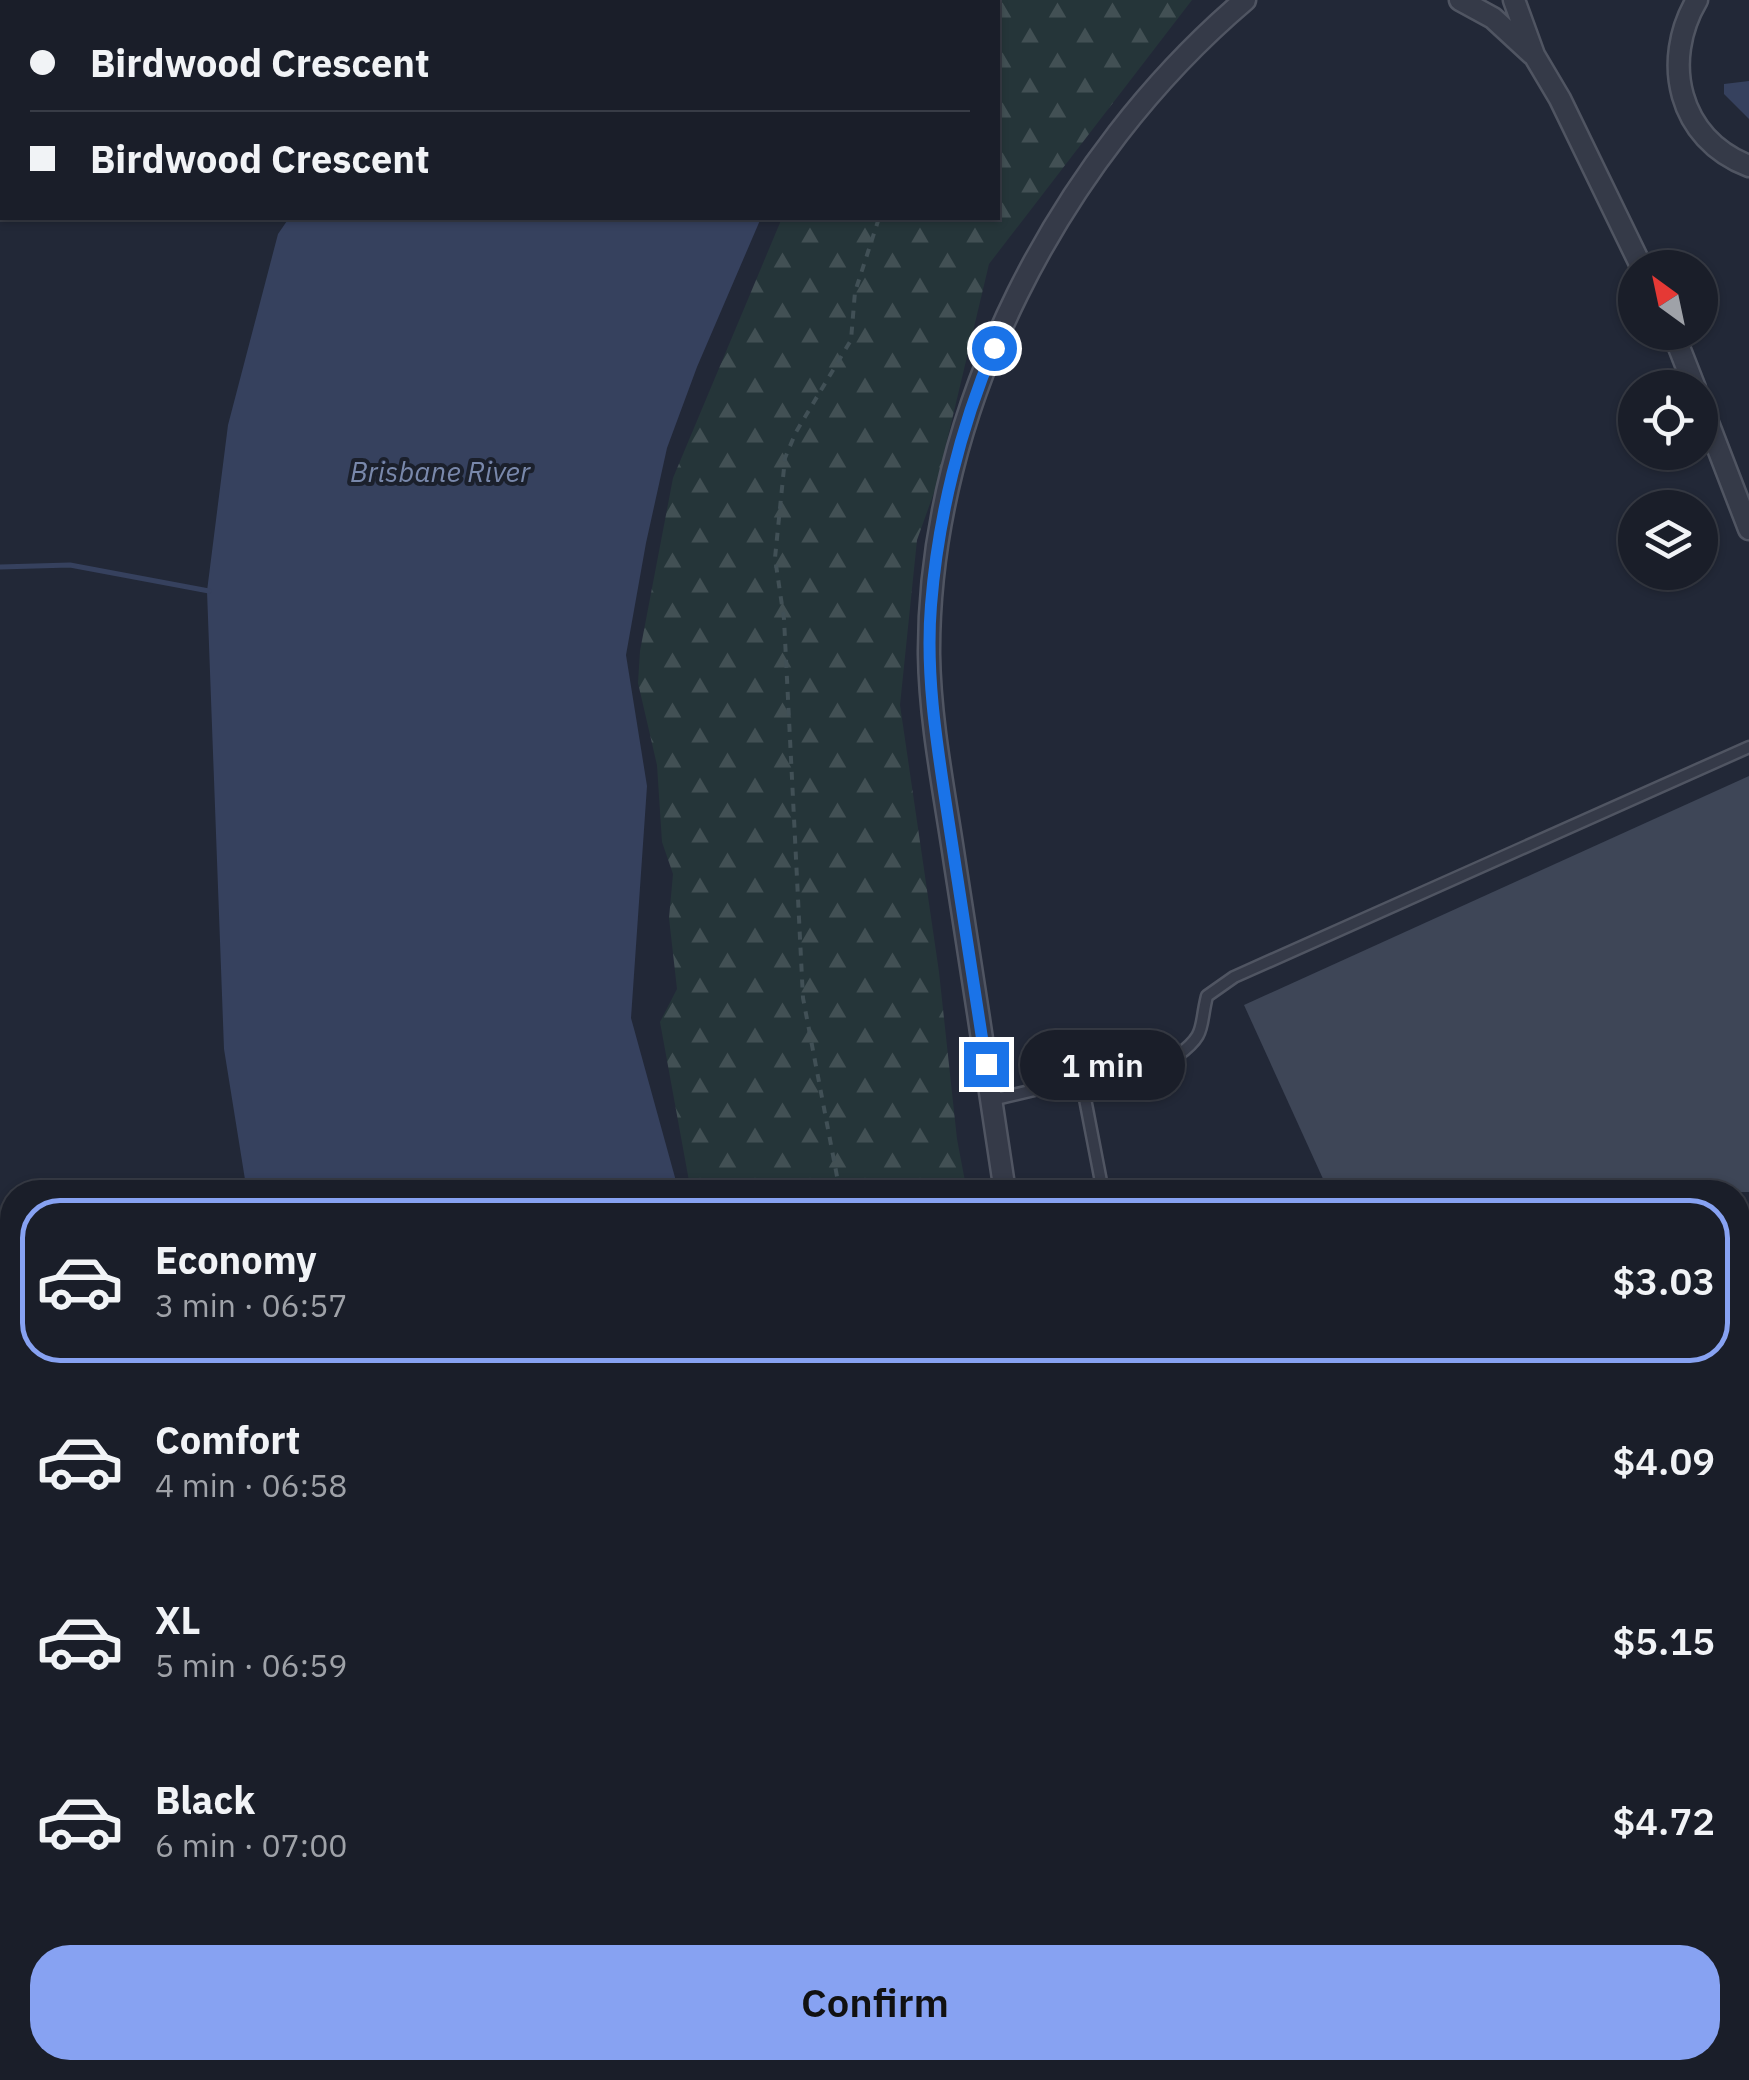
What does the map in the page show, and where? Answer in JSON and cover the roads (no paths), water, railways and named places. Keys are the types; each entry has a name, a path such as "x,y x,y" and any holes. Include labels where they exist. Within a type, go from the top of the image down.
{"street":[{"path":"1003,1180 931,692 931,604 954,470 989,360 1020,287 1065,206 1120,130 1198,40 1245,0"},
{"path":"1460,0 1493,18 1534,55"},
{"path":"1514,0 1534,55 1560,99 1633,250"},
{"path":"1697,0 1679,40 1676,71 1680,93 1704,136 1749,166"},
{"path":"1718,448 1747,521"}],"lane":[{"path":"991,1100 1177,1056 1196,1042 1204,1029 1206,996 1234,977 1749,747"},
{"path":"1082,1078 1101,1180"}],"water":[{"path":"1749,81 1749,119 1724,94 1724,84"},
{"name":"Brisbane River","path":"288,220 760,220 667,448 626,655 647,786 631,1018 676,1180 245,1180 224,1049 207,591 228,425 278,234"}],"waterway":[{"path":"0,567 70,565 209,591"}]}
